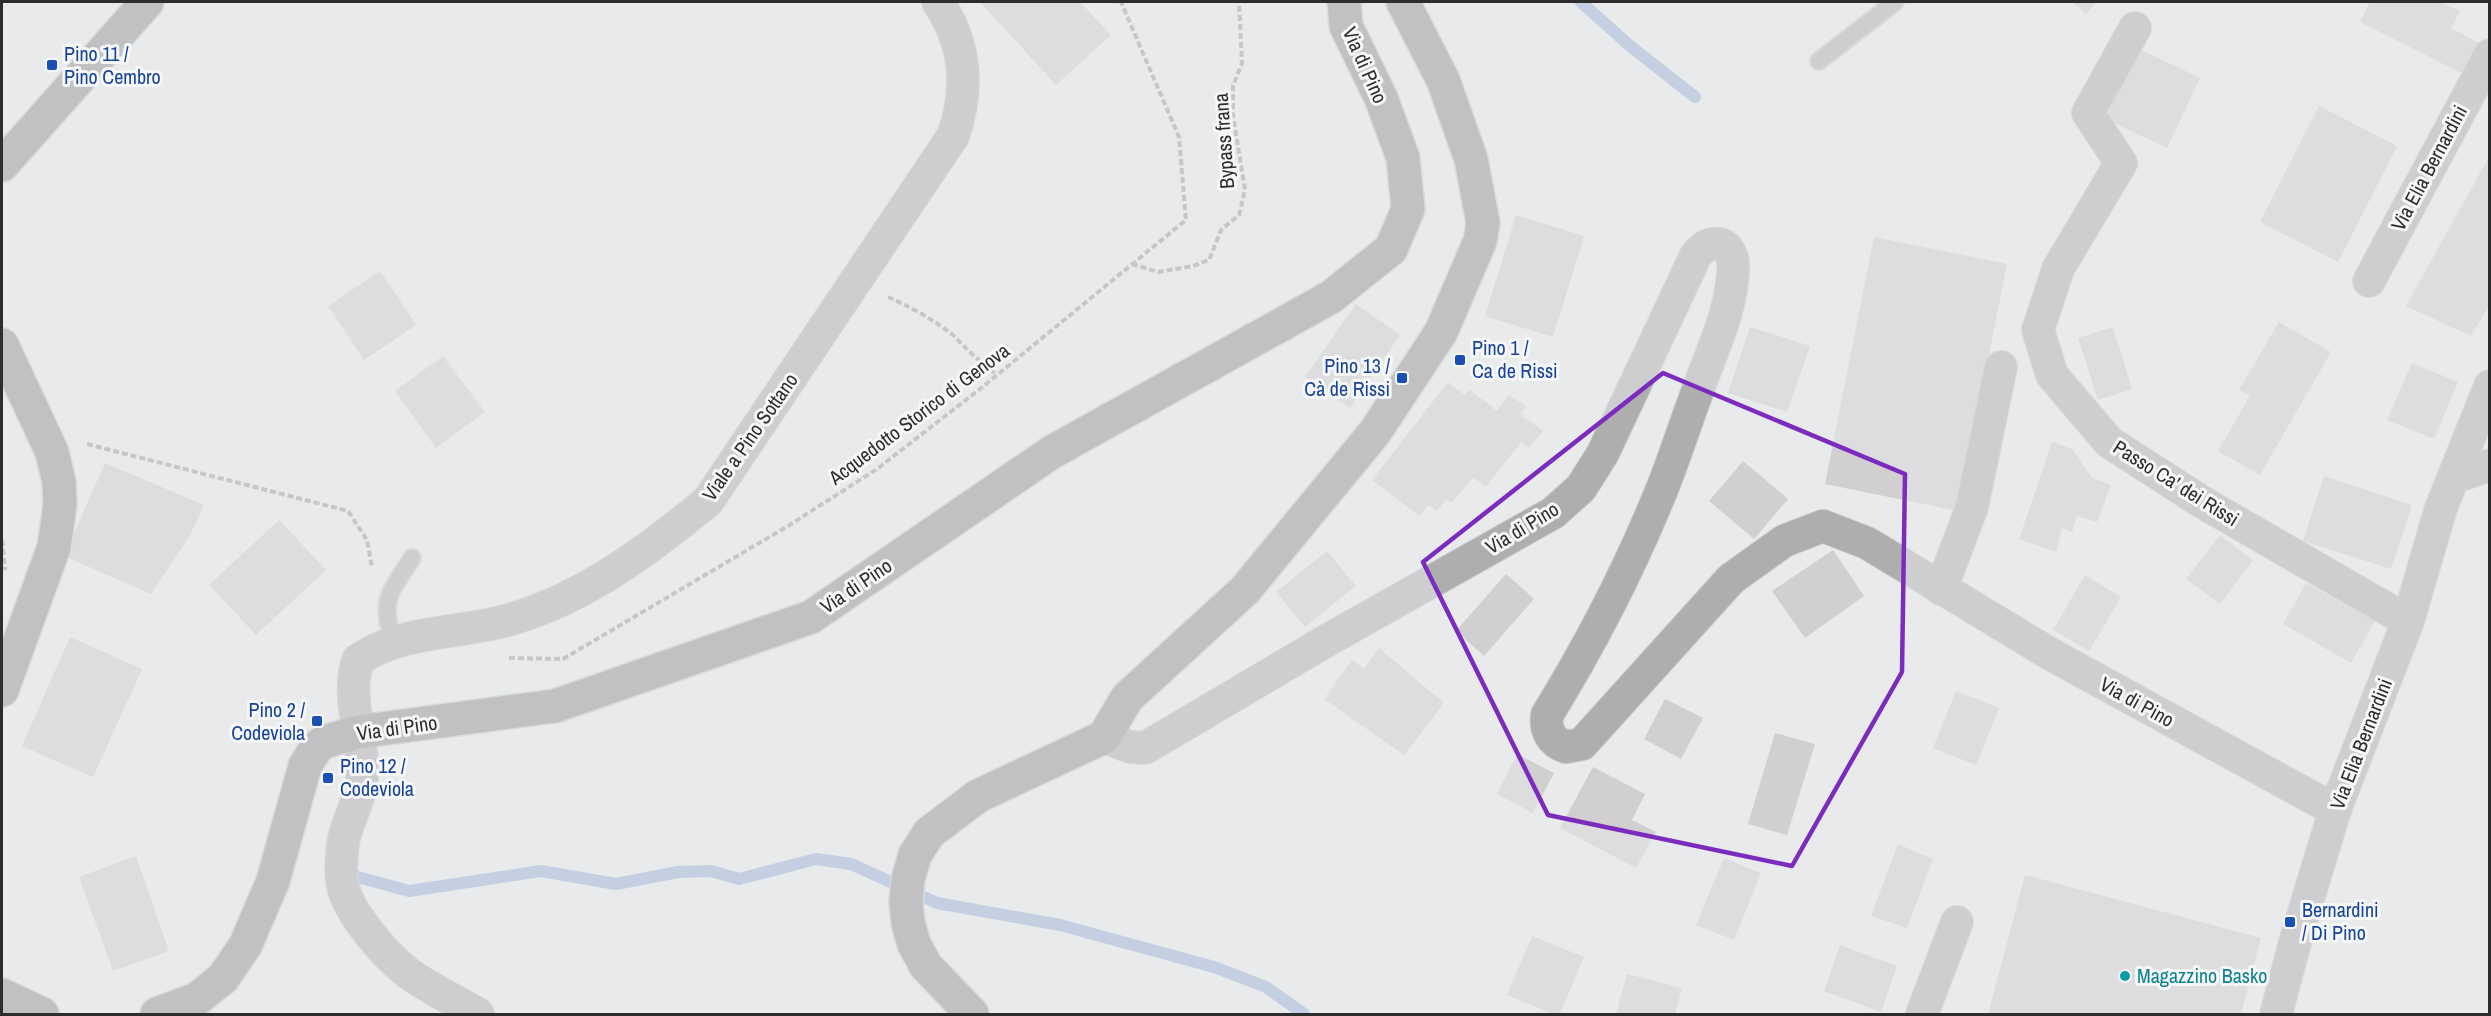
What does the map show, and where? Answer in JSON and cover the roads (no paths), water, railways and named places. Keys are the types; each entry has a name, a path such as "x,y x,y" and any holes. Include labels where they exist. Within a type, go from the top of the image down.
{"street":[{"path":"2,165 147,2"},
{"name":"Viale a Pino Sottano","path":"358,732 353,699 353,674 358,660 370,651 394,642 512,619 556,604 656,544 708,501 953,136 961,115 963,68 959,44 951,22 938,2"},
{"name":"Via di Pino","path":"157,1014 197,999 223,978 245,946 273,881 309,757 324,742 358,732 555,706 811,617 1052,452 1331,297 1391,249 1408,209 1403,158 1381,98 1347,26 1344,2"},
{"path":"972,1014 926,966 914,944 908,922 906,902 908,879 915,855 929,833 978,796 1104,736 1127,698 1245,590 1375,432 1441,332 1480,241 1483,223 1471,159 1443,80 1403,2"},
{"name":"Passo Ca' dei Rissi","path":"2135,28 2088,113 2121,163 2058,269 2038,330 2052,375 2109,442 2202,502 2408,621"},
{"name":"Via Elia Bernardini","path":"2369,281 2490,55"},
{"name":"Via di Pino","path":"1104,736 1130,747 1145,748 1326,641 1553,513 1581,488 1603,453 1690,264 1702,248 1718,243 1726,247 1732,256 1733,275 1726,313 1664,485 1579,664 1547,715 1546,723 1552,738 1566,747 1582,744 1589,739 1731,579 1784,541 1823,526 1867,543 2052,655 2335,810"},
{"path":"2,345 52,452 59,482 59,525 54,547 2,690"},
{"path":"1941,588 1972,507 2001,367"},
{"name":"Via Elia Bernardini","path":"2276,1014 2335,810 2408,621 2441,508 2490,386"},
{"path":"2455,477 2490,465"},
{"path":"358,732 362,778 343,841 342,881 349,906 383,948 410,974 478,1014"},
{"path":"1922,1014 1957,922"},
{"path":"2,995 42,1014"}],"lane":[{"path":"1819,61 1895,2"},
{"path":"394,642 386,621 387,598 412,558"}],"waterway":[{"path":"1581,2 1630,46 1695,97"},
{"path":"347,874 409,891 541,871 616,884 678,872 711,871 739,879 816,859 851,864 937,903 1060,925 1214,967 1266,987 1304,1014"}],"place":[{"name":"Pino 11 / Pino Cembro","path":"52,65"},
{"name":"Pino 1 / Ca de Rissi","path":"1460,360"},
{"name":"Pino 13 / Cà de Rissi","path":"1402,378"},
{"name":"Pino 2 / Codeviola","path":"317,721"},
{"name":"Pino 12 / Codeviola","path":"328,778"},
{"name":"Bernardini / Di Pino","path":"2290,922"},
{"name":"Magazzino Basko","path":"2125,976"}]}
